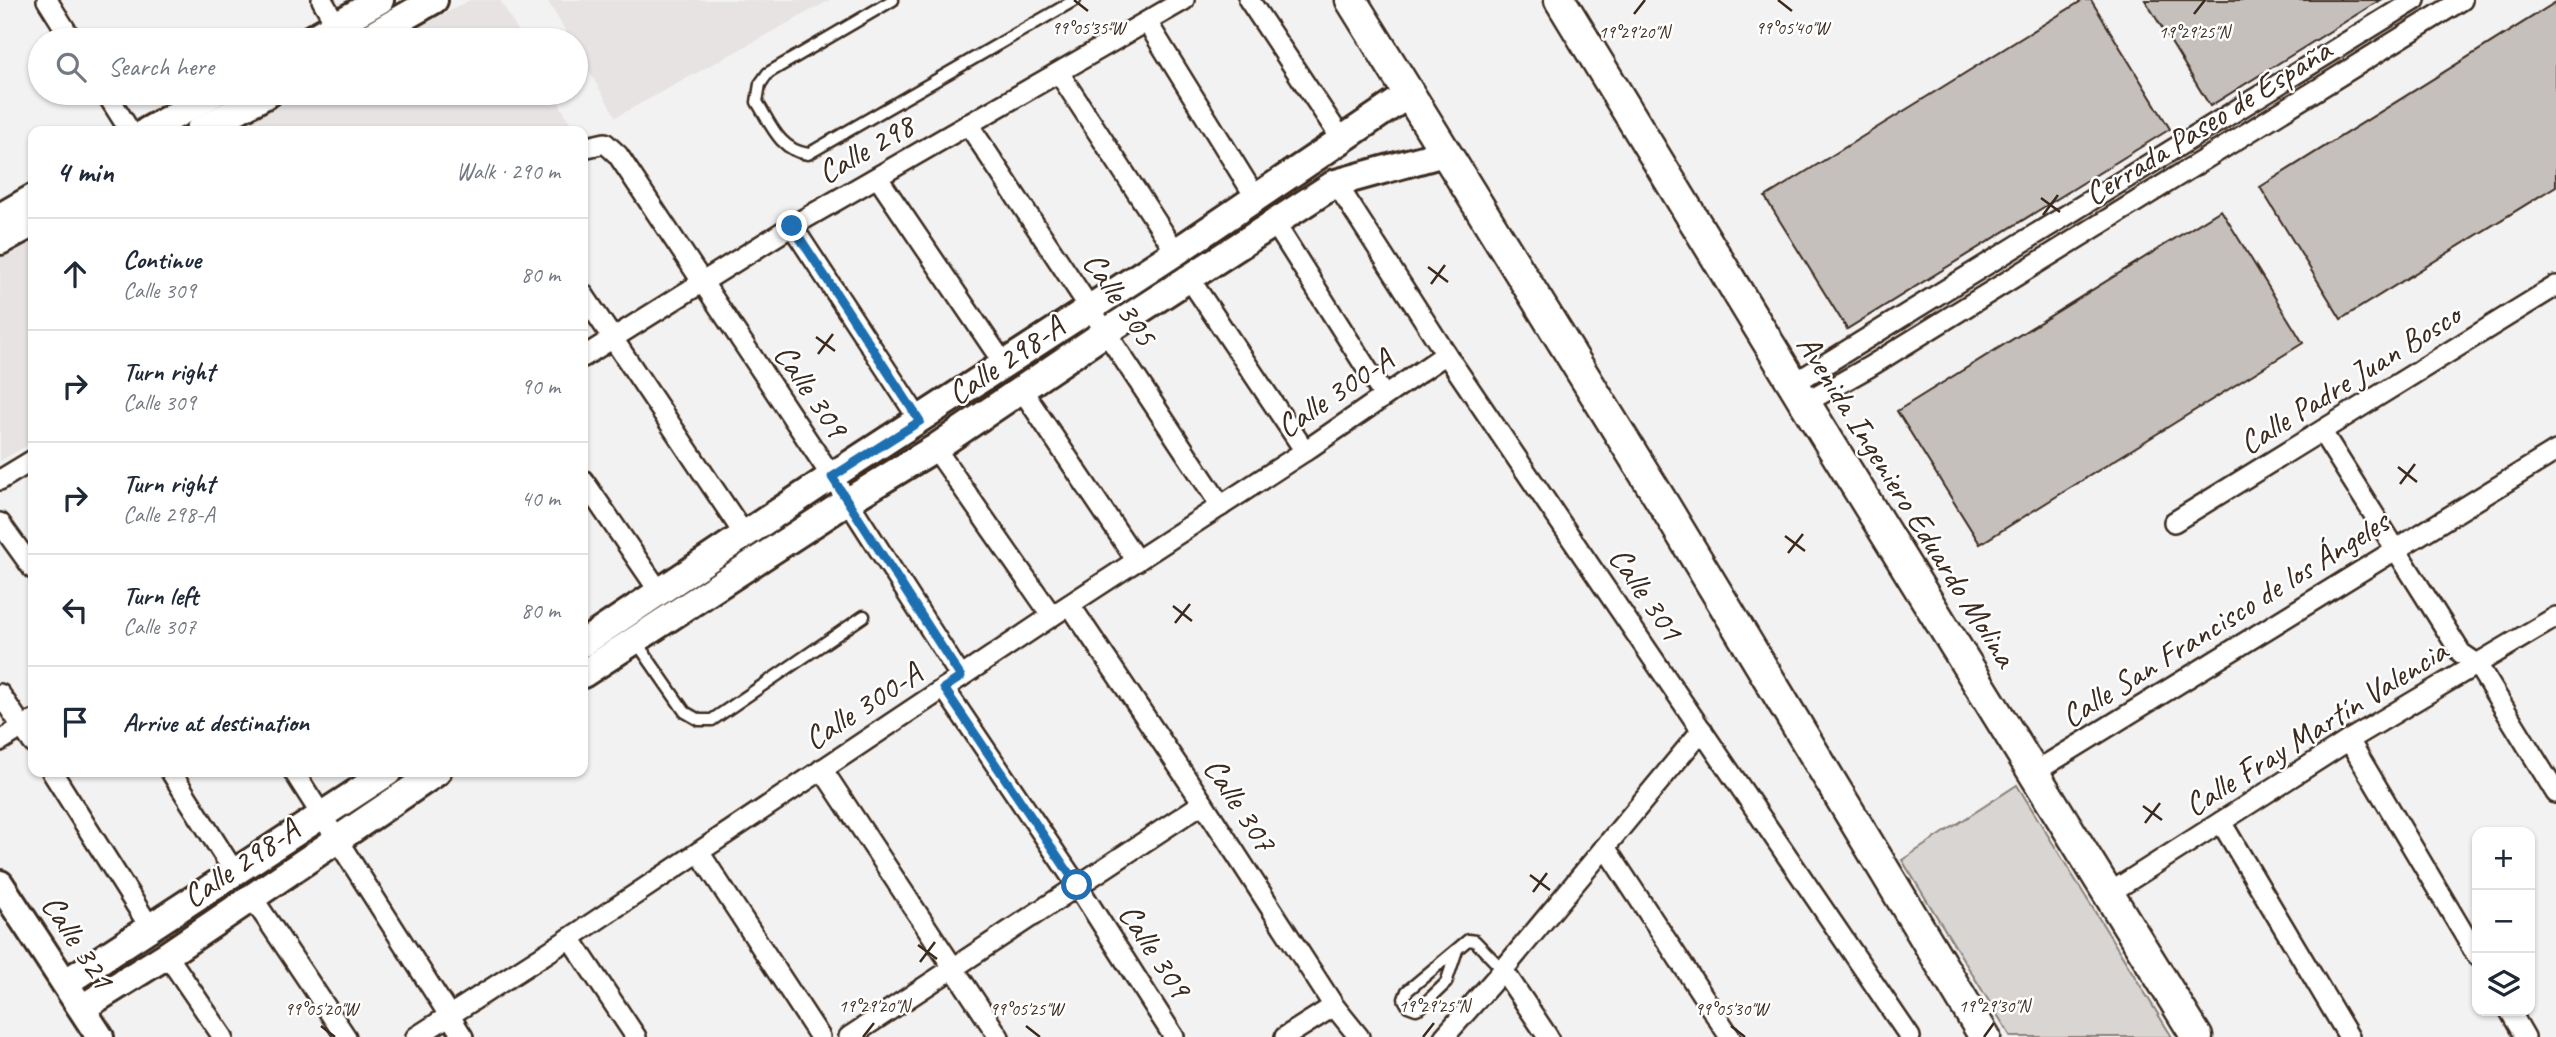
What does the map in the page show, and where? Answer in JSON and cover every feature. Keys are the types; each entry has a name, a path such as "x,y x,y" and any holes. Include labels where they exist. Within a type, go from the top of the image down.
{"main road":[{"path":"1351,0 1664,505 1983,1036"},
{"name":"Avenida Ingeniero Eduardo Molina","path":"1560,0 1799,394 2197,1037"}],"street":[{"path":"47,0 64,28"},
{"path":"321,0 338,28"},
{"path":"346,28 380,0"},
{"path":"384,28 434,0"},
{"name":"Calle 298","path":"588,354 792,226 1184,0"},
{"path":"1249,0 1343,141"},
{"name":"Cerrada Paseo de España","path":"1799,394 2195,136 2415,0"},
{"name":"Cerrada Paseo de España","path":"1799,394 1869,367 2462,0"},
{"path":"1147,22 1256,198"},
{"path":"1059,74 1176,252"},
{"name":"Calle 298-A","path":"588,640 744,534 1176,252 1409,94"},
{"path":"114,105 127,126"},
{"path":"156,126 194,105"},
{"path":"208,126 247,105"},
{"name":"Calle 305","path":"968,124 1221,506"},
{"name":"Calle 309","path":"588,147 605,143 618,155 848,501 961,677"},
{"name":"Calle 298-A","path":"588,666 635,640 848,501 936,448 1106,332 1336,183 1444,153"},
{"path":"878,177 1004,364"},
{"name":"Calle 301","path":"1336,183 1447,354 1910,1037"},
{"path":"0,217 28,201"},
{"path":"1274,222 1384,396"},
{"path":"0,242 28,226"},
{"path":"792,226 920,421"},
{"path":"1189,278 1305,451"},
{"name":"Calle Padre Juan Bosco","path":"2174,522 2556,286"},
{"path":"588,302 744,534"},
{"name":"Calle 300-A","path":"416,1037 570,938 1447,354"},
{"path":"1022,390 1137,561"},
{"path":"2322,432 2461,653 2477,664 2556,793"},
{"path":"936,448 1052,616"},
{"name":"Calle San Francisco de los Ángeles","path":"2033,773 2556,451"},
{"path":"0,480 28,463"},
{"path":"588,487 659,591"},
{"path":"0,523 28,562"},
{"name":"Calle 307","path":"1070,605 1203,803 1334,1006 1359,1037"},
{"name":"Calle Fray Martín Valencia","path":"2108,894 2349,740 2556,617"},
{"name":"Calle 309","path":"944,688 1077,885 1174,1037"},
{"path":"0,694 28,728"},
{"path":"1444,1037 1702,730"},
{"path":"0,741 28,731"},
{"path":"2349,740 2475,953"},
{"path":"822,769 999,1037"},
{"path":"55,777 151,929"},
{"path":"174,777 235,873"},
{"path":"297,777 463,1037"},
{"name":"Calle 298-A","path":"65,983 380,777"},
{"name":"Calle 298-A","path":"82,1009 167,955 429,777"},
{"path":"849,1037 1203,803"},
{"path":"2221,822 2349,1037"},
{"path":"1605,846 1730,1037"},
{"path":"699,852 820,1037"},
{"name":"Calle 321","path":"0,884 100,1037"},
{"path":"252,897 346,1037"},
{"path":"570,938 636,1037"},
{"path":"167,955 223,1037"},
{"path":"1503,970 1548,1037"},
{"path":"1285,1037 1334,1006"},
{"path":"2513,1016 2525,1037"}],"lane":[{"path":"893,0 768,73 760,84 757,102 785,146 795,152 808,154 1075,0"},
{"path":"2195,136 2208,157"},
{"path":"635,640 685,712 699,720 712,720 864,616"},
{"path":"1457,950 1446,983 1421,1007 1416,1009 1408,1006 1404,999 1407,991 1468,940 1472,940 1503,970"}],"shaded area":[{"path":"470,0 500,0 516,28 418,28"},
{"path":"547,0 830,0 616,117 588,69 588,28 564,28"},
{"path":"277,105 560,105 572,126 238,126"},
{"path":"28,241 28,445 0,461 0,256"},
{"path":"2017,785 2172,1037 2011,1037 1902,860"}],"building":[{"path":"2083,0 2091,0 2170,129 1847,329 1765,197"},
{"path":"2145,0 2380,0 2210,106"},
{"path":"2556,2 2556,186 2341,319 2260,187"},
{"path":"2221,210 2303,343 1980,544 1897,411"}],"route":[{"path":"792,226 920,421 832,477 961,677 944,688 1077,885"}]}
